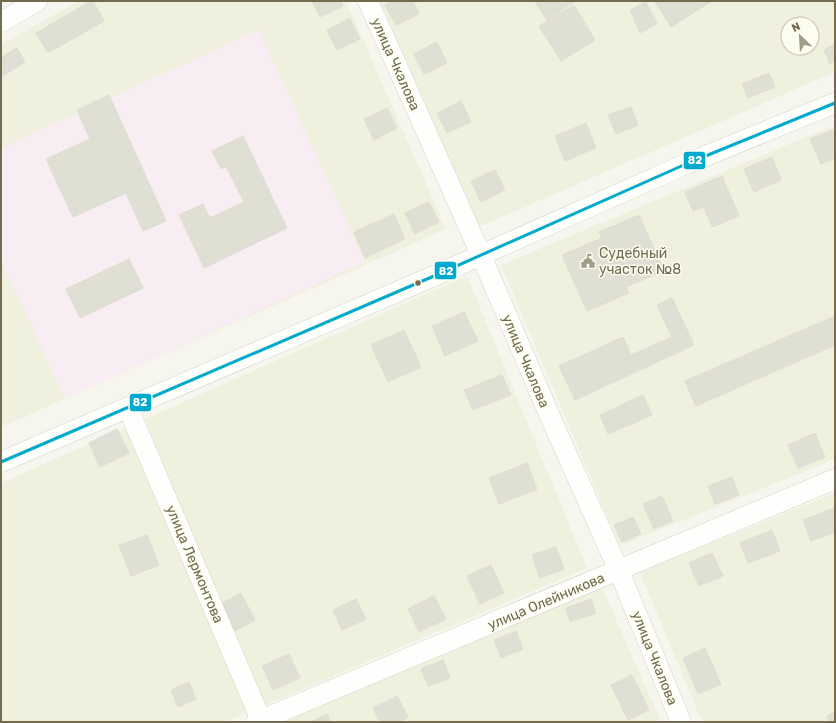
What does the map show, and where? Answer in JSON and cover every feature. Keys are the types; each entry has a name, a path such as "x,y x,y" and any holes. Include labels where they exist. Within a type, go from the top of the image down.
{"street":[{"path":"1,22 37,1"},
{"name":"улица Чкалова","path":"368,1 619,571 681,722"},
{"path":"1,462 481,255 686,164 835,103"},
{"name":"улица Лермонтова","path":"128,408 258,721"},
{"name":"улица Олейникова","path":"258,721 619,571 835,479"}],"shaded area":[{"path":"78,1 346,1 446,229 1,427 1,45"},
{"path":"380,1 835,1 835,72 479,227"},
{"path":"259,30 365,262 65,399 1,260 1,148"},
{"path":"835,125 835,459 620,546 501,265"},
{"path":"467,276 587,568 225,722 1,722 1,483"},
{"path":"835,493 835,722 702,722 640,572"},
{"path":"601,585 661,722 279,722"}],"building":[{"path":"93,1 104,21 48,53 36,33"},
{"path":"312,1 341,1 343,6 320,17"},
{"path":"393,1 413,1 419,14 396,25 385,5"},
{"path":"535,1 575,1 547,20"},
{"path":"655,1 712,1 671,27"},
{"path":"646,2 657,24 640,33 630,10"},
{"path":"574,5 595,40 561,61 539,26"},
{"path":"350,18 360,39 337,50 327,30"},
{"path":"437,42 447,63 424,74 414,54"},
{"path":"835,44 835,61 830,64 824,50"},
{"path":"17,48 25,62 1,77 1,57"},
{"path":"769,73 775,87 748,98 742,84"},
{"path":"109,95 166,221 143,231 126,193 73,217 46,159 90,139 77,110"},
{"path":"461,101 471,122 447,133 437,113"},
{"path":"631,107 638,125 616,134 608,115"},
{"path":"387,108 397,128 374,140 364,119"},
{"path":"586,123 596,148 565,161 555,136"},
{"path":"835,129 835,158 821,164 810,139"},
{"path":"243,136 287,228 204,268 179,215 203,204 210,218 244,202 226,166 221,169 212,151"},
{"path":"772,157 781,180 754,192 744,169"},
{"path":"495,170 505,190 481,202 471,181"},
{"path":"722,176 739,216 712,227 704,207 693,211 685,192"},
{"path":"429,202 439,222 415,234 405,213"},
{"path":"394,214 405,239 365,258 354,232"},
{"path":"639,215 664,271 626,287 629,293 587,311 562,255 602,238 599,232"},
{"path":"129,259 143,288 80,318 66,289"},
{"path":"672,298 694,345 575,400 559,366 623,337 631,355 672,337 657,305"},
{"path":"464,312 478,341 445,356 432,326"},
{"path":"835,316 835,345 696,406 685,381"},
{"path":"404,330 421,367 388,382 371,345"},
{"path":"502,375 511,395 473,410 464,390"},
{"path":"643,395 652,415 608,434 600,415"},
{"path":"117,429 129,453 100,467 89,443"},
{"path":"815,433 825,457 798,468 788,445"},
{"path":"527,463 537,489 499,504 489,478"},
{"path":"732,477 739,495 715,504 708,486"},
{"path":"662,496 673,521 654,529 643,504"},
{"path":"834,508 835,532 811,541 803,520"},
{"path":"633,517 641,534 622,542 614,525"},
{"path":"772,530 780,551 748,563 740,543"},
{"path":"147,535 159,565 131,576 119,545"},
{"path":"556,547 564,569 540,578 532,555"},
{"path":"712,553 723,576 699,586 689,563"},
{"path":"491,565 504,593 480,604 467,576"},
{"path":"241,593 255,620 233,632 219,605"},
{"path":"434,596 446,619 419,632 408,609"},
{"path":"356,599 366,619 342,630 333,610"},
{"path":"591,599 596,613 570,622 566,608"},
{"path":"516,631 523,649 501,658 494,640"},
{"path":"705,648 721,684 698,694 683,658"},
{"path":"289,654 300,678 273,690 262,666"},
{"path":"443,660 450,678 428,686 421,669"},
{"path":"632,675 649,710 628,720 611,685"},
{"path":"189,682 196,699 178,707 171,690"},
{"path":"397,696 408,717 399,722 380,722 373,708"},
{"path":"835,712 835,722 830,722 827,716"},
{"path":"327,714 331,722 310,722"}],"transit line":[{"name":"82","path":"1,462 434,276 686,164 835,103"}],"place":[{"name":"Судебный участок №8","path":"588,261"}]}
